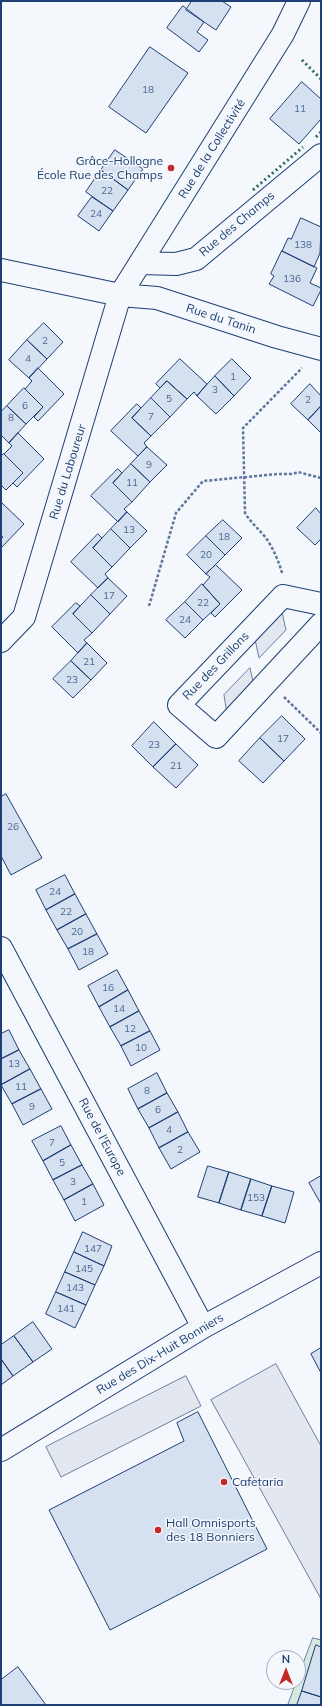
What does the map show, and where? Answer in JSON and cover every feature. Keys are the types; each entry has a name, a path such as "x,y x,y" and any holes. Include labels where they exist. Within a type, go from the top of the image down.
{"street":[{"name":"Rue de la Collectivité","path":"120,295 142,263 283,34 299,1"},
{"name":"Rue des Champs","path":"142,263 176,264 196,259 321,155"},
{"path":"1,270 120,295"},
{"name":"Rue du Tanin","path":"120,295 157,298 277,337 321,349"},
{"name":"Rue du Laboureur","path":"1,642 24,617 120,295"},
{"path":"283,596 321,604"},
{"name":"Rue des Grillons","path":"283,596 179,705 216,737 321,624"},
{"name":"Rue de l'Europe","path":"1,948 203,1327"},
{"name":"Rue des Dix-Huit Bonniers","path":"1,1450 203,1327 321,1263"}],"path":[{"path":"283,596 284,578 279,563 266,538 251,523 245,513 243,428 321,349"},
{"path":"149,606 178,508 203,481 293,474 298,472 321,478"},
{"path":"268,681 321,733"}],"shaded area":[{"path":"282,612 286,630 259,658 255,639"},
{"path":"250,668 254,686 227,714 224,695"},
{"path":"276,1364 321,1446 321,1599 211,1400"},
{"path":"186,1376 201,1406 61,1477 46,1447"},
{"path":"313,1638 321,1640 321,1705 288,1705 294,1690 306,1690 306,1657"}],"building":[{"path":"192,1 222,1 231,7 216,30 186,10"},
{"path":"183,6 204,22 197,32 208,40 199,52 167,28"},
{"path":"150,47 188,73 146,133 109,107"},
{"path":"302,82 321,99 321,119 299,144 270,119"},
{"path":"115,150 143,169 128,190 101,170"},
{"path":"101,170 128,190 113,211 86,192"},
{"path":"92,197 113,211 99,231 78,216"},
{"path":"301,218 321,227 320,253 314,267 282,251 288,238 291,239"},
{"path":"282,251 317,268 310,283 321,288 321,290 313,306 269,284 274,276 271,274"},
{"path":"44,323 63,342 47,359 27,340"},
{"path":"27,340 47,359 29,378 9,360"},
{"path":"180,359 207,384 197,396 194,392 187,399 167,381 160,388 156,384"},
{"path":"232,359 251,378 234,396 215,376"},
{"path":"38,368 64,394 38,421 34,417 43,407 25,389 32,381 29,378"},
{"path":"215,376 234,396 216,414 197,396"},
{"path":"167,381 187,399 170,417 151,398"},
{"path":"310,384 321,396 321,406 308,420 291,404"},
{"path":"24,388 43,407 26,424 7,406"},
{"path":"151,398 170,417 151,436 132,418"},
{"path":"137,404 141,408 132,418 151,436 144,443 147,447 138,456 111,431"},
{"path":"7,406 26,424 9,443 1,435 1,412"},
{"path":"321,406 321,433 308,420"},
{"path":"18,433 44,459 17,487 13,483 23,473 4,454 12,446 9,443"},
{"path":"147,447 167,465 150,482 131,464"},
{"path":"4,454 23,473 6,490 1,485 1,456"},
{"path":"131,464 150,482 132,502 113,483"},
{"path":"118,469 122,473 113,483 132,502 124,509 127,512 118,522 91,496"},
{"path":"1,502 24,524 1,548 1,539 3,537 1,536"},
{"path":"316,508 321,514 321,539 315,545 297,528"},
{"path":"127,512 147,531 130,548 111,529"},
{"path":"223,520 242,538 225,555 206,536"},
{"path":"111,529 130,548 112,567 93,548"},
{"path":"98,534 102,538 93,548 112,567 105,574 108,578 98,588 71,562"},
{"path":"206,536 225,555 206,574 187,555"},
{"path":"216,565 242,590 215,617 211,613 220,604 203,585 210,577 206,574"},
{"path":"108,578 127,596 110,614 91,595"},
{"path":"202,584 220,604 203,620 185,602"},
{"path":"91,595 110,614 92,633 73,614"},
{"path":"185,602 203,620 185,638 166,620"},
{"path":"76,603 80,606 73,614 92,633 84,640 87,643 78,653 52,627"},
{"path":"87,643 107,663 91,680 71,661"},
{"path":"71,661 91,680 73,698 53,679"},
{"path":"282,716 305,739 284,761 260,738"},
{"path":"154,722 176,744 153,767 132,746"},
{"path":"260,738 284,761 263,783 239,761"},
{"path":"176,744 198,765 176,788 153,767"},
{"path":"6,794 42,858 11,875 1,856 1,797"},
{"path":"65,875 75,894 46,910 36,890"},
{"path":"75,894 86,914 57,930 46,910"},
{"path":"86,914 97,934 68,949 57,930"},
{"path":"97,934 108,954 79,970 68,949"},
{"path":"117,970 128,990 99,1007 88,986"},
{"path":"128,990 139,1011 110,1027 99,1007"},
{"path":"139,1011 150,1031 121,1046 110,1027"},
{"path":"9,1030 19,1050 1,1059 1,1034"},
{"path":"150,1031 160,1050 131,1066 121,1046"},
{"path":"19,1050 30,1069 1,1085 1,1059"},
{"path":"30,1069 41,1089 12,1104 1,1085"},
{"path":"157,1073 167,1093 138,1109 128,1089"},
{"path":"41,1089 52,1109 23,1125 12,1104"},
{"path":"167,1093 178,1112 149,1128 138,1109"},
{"path":"178,1112 188,1132 159,1148 149,1128"},
{"path":"61,1126 71,1145 43,1161 32,1141"},
{"path":"188,1132 200,1152 171,1169 159,1148"},
{"path":"71,1145 82,1165 53,1180 43,1161"},
{"path":"82,1165 93,1184 64,1200 53,1180"},
{"path":"208,1166 229,1172 219,1203 198,1197"},
{"path":"229,1172 251,1179 241,1210 219,1203"},
{"path":"321,1176 321,1204 309,1183"},
{"path":"251,1179 272,1186 262,1216 241,1210"},
{"path":"93,1184 104,1205 75,1221 64,1200"},
{"path":"272,1186 294,1192 285,1223 262,1216"},
{"path":"83,1232 112,1246 104,1266 74,1252"},
{"path":"74,1252 104,1266 95,1285 65,1272"},
{"path":"65,1272 95,1285 86,1305 56,1292"},
{"path":"56,1292 86,1305 75,1328 46,1314"},
{"path":"33,1322 52,1349 33,1362 14,1336"},
{"path":"14,1336 33,1362 13,1376 1,1359 1,1345"},
{"path":"321,1348 321,1373 311,1354"},
{"path":"1,1359 13,1376 1,1385"},
{"name":"Hall Omnisports des 18 Bonniers","path":"198,1412 267,1549 110,1630 49,1510 184,1441 177,1423"},
{"path":"316,1645 321,1647 321,1697 302,1691 306,1690 306,1678"},
{"path":"18,1667 46,1705 1,1705 1,1680"},
{"path":"302,1691 321,1697 321,1705 297,1705"}],"hedge":[{"path":"302,60 321,79"},
{"path":"316,137 321,132"},
{"path":"253,190 303,147"}],"place":[{"name":"Grâce-Hollogne École Rue des Champs","path":"171,168"},
{"name":"Cafetaria","path":"224,1482"},
{"name":"Hall Omnisports des 18 Bonniers","path":"158,1530"}]}
